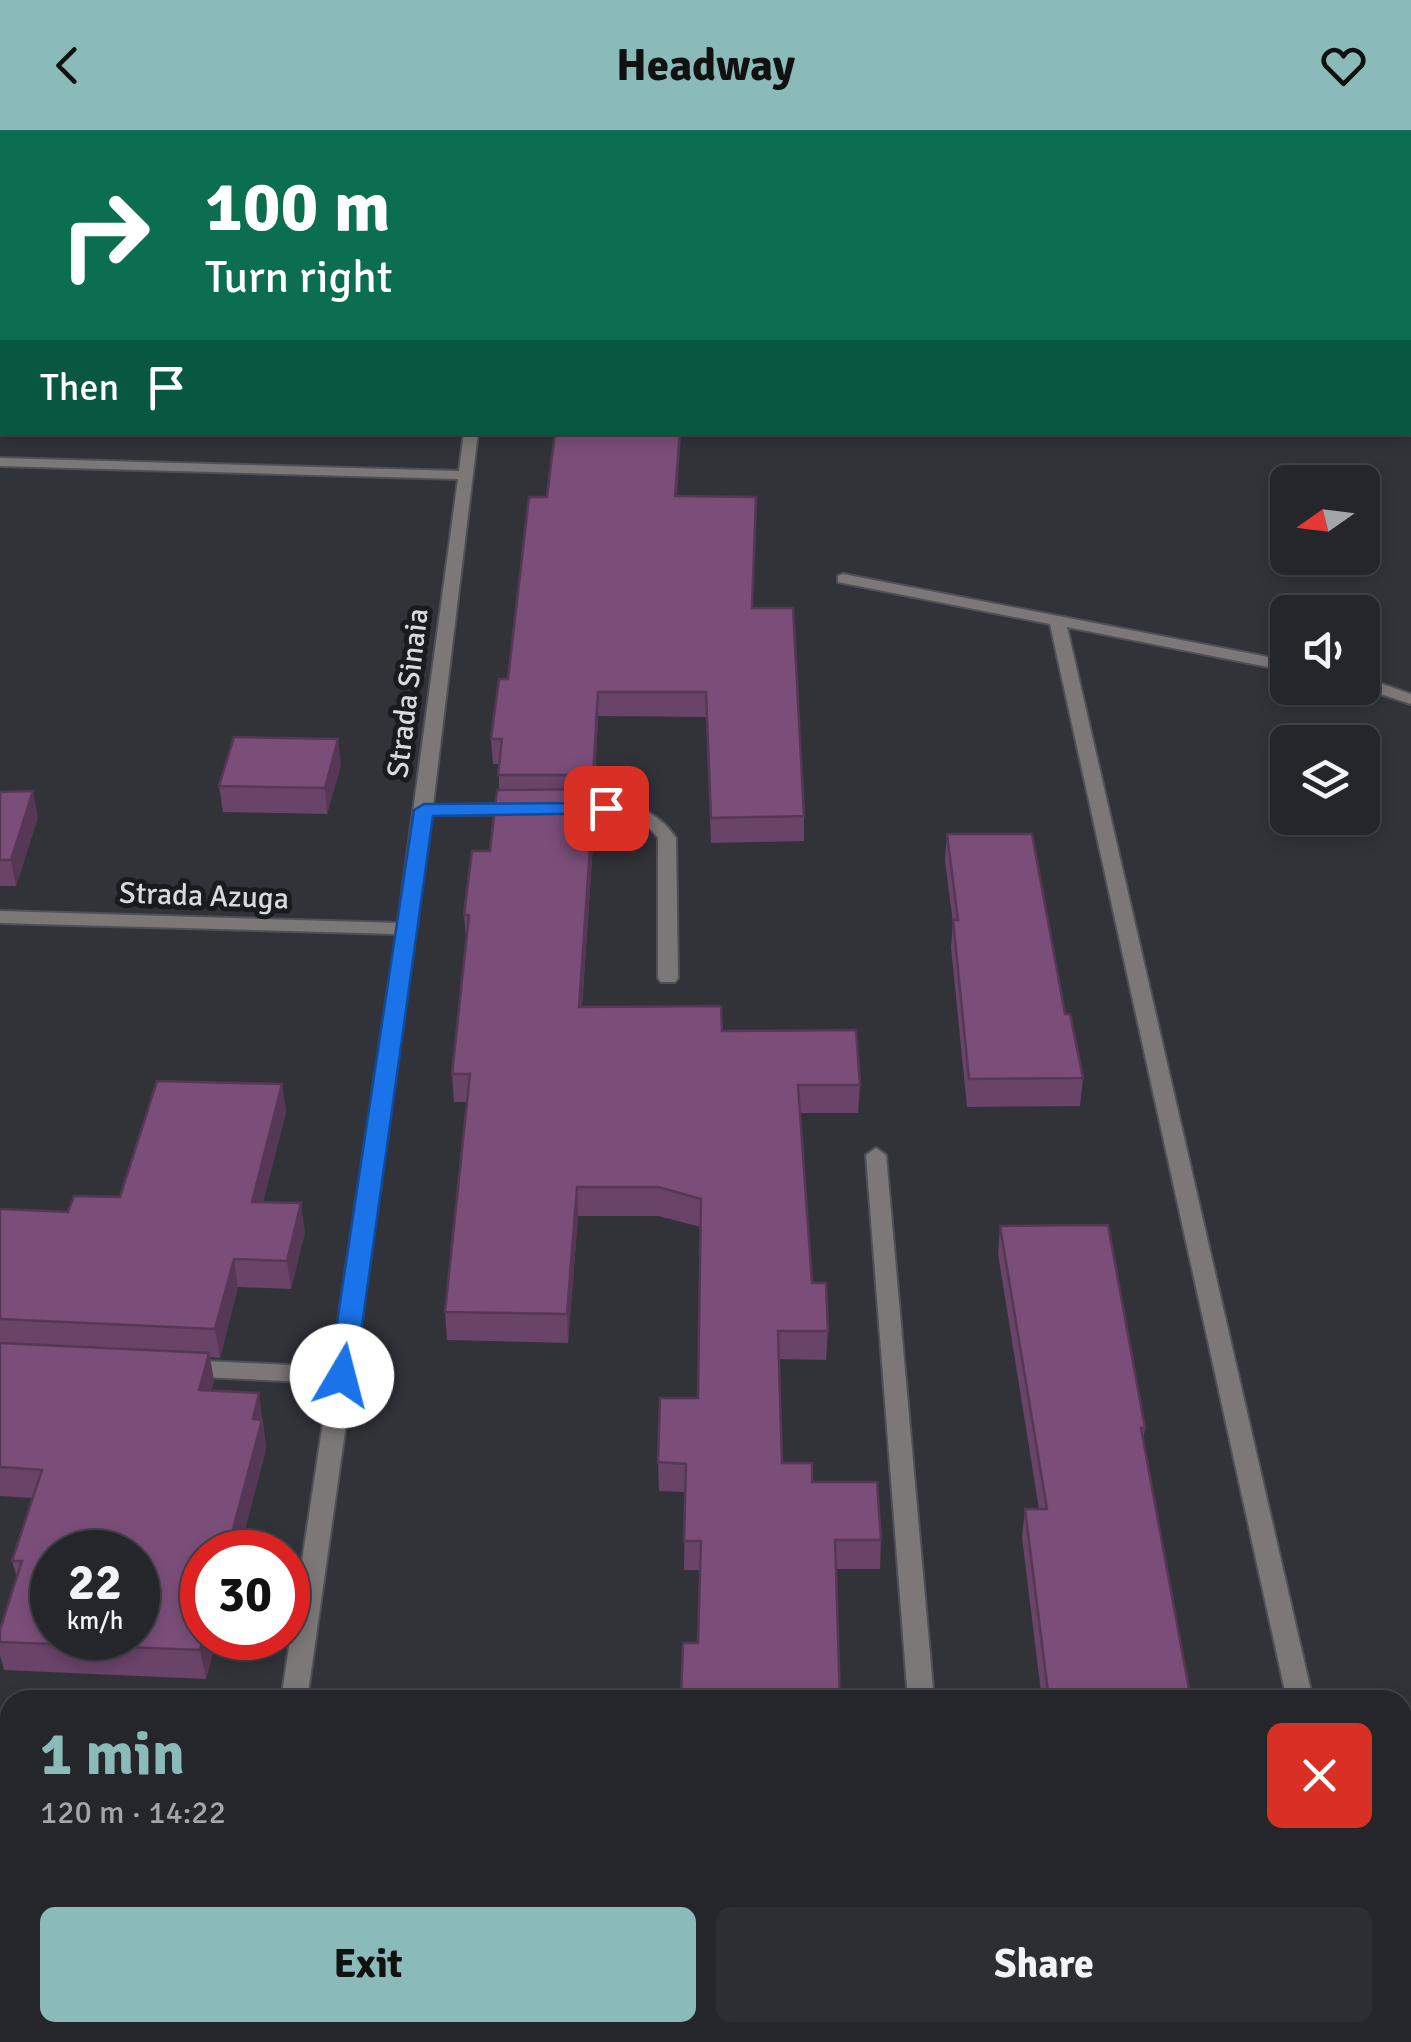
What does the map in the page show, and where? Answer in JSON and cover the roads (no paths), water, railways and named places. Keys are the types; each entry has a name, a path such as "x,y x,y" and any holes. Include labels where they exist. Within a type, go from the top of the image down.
{"street":[{"name":"Strada Sinaia","path":"295,1690 424,810 471,435"},
{"path":"0,462 466,475"},
{"path":"842,579 1270,662"},
{"path":"1057,620 1298,1690"},
{"path":"1380,689 1411,700"},
{"path":"424,810 628,810 647,815 660,825 667,838 668,978"},
{"name":"Strada Azuga","path":"0,917 407,930"},
{"path":"876,1154 920,1690"},
{"path":"152,1366 342,1376"}]}
